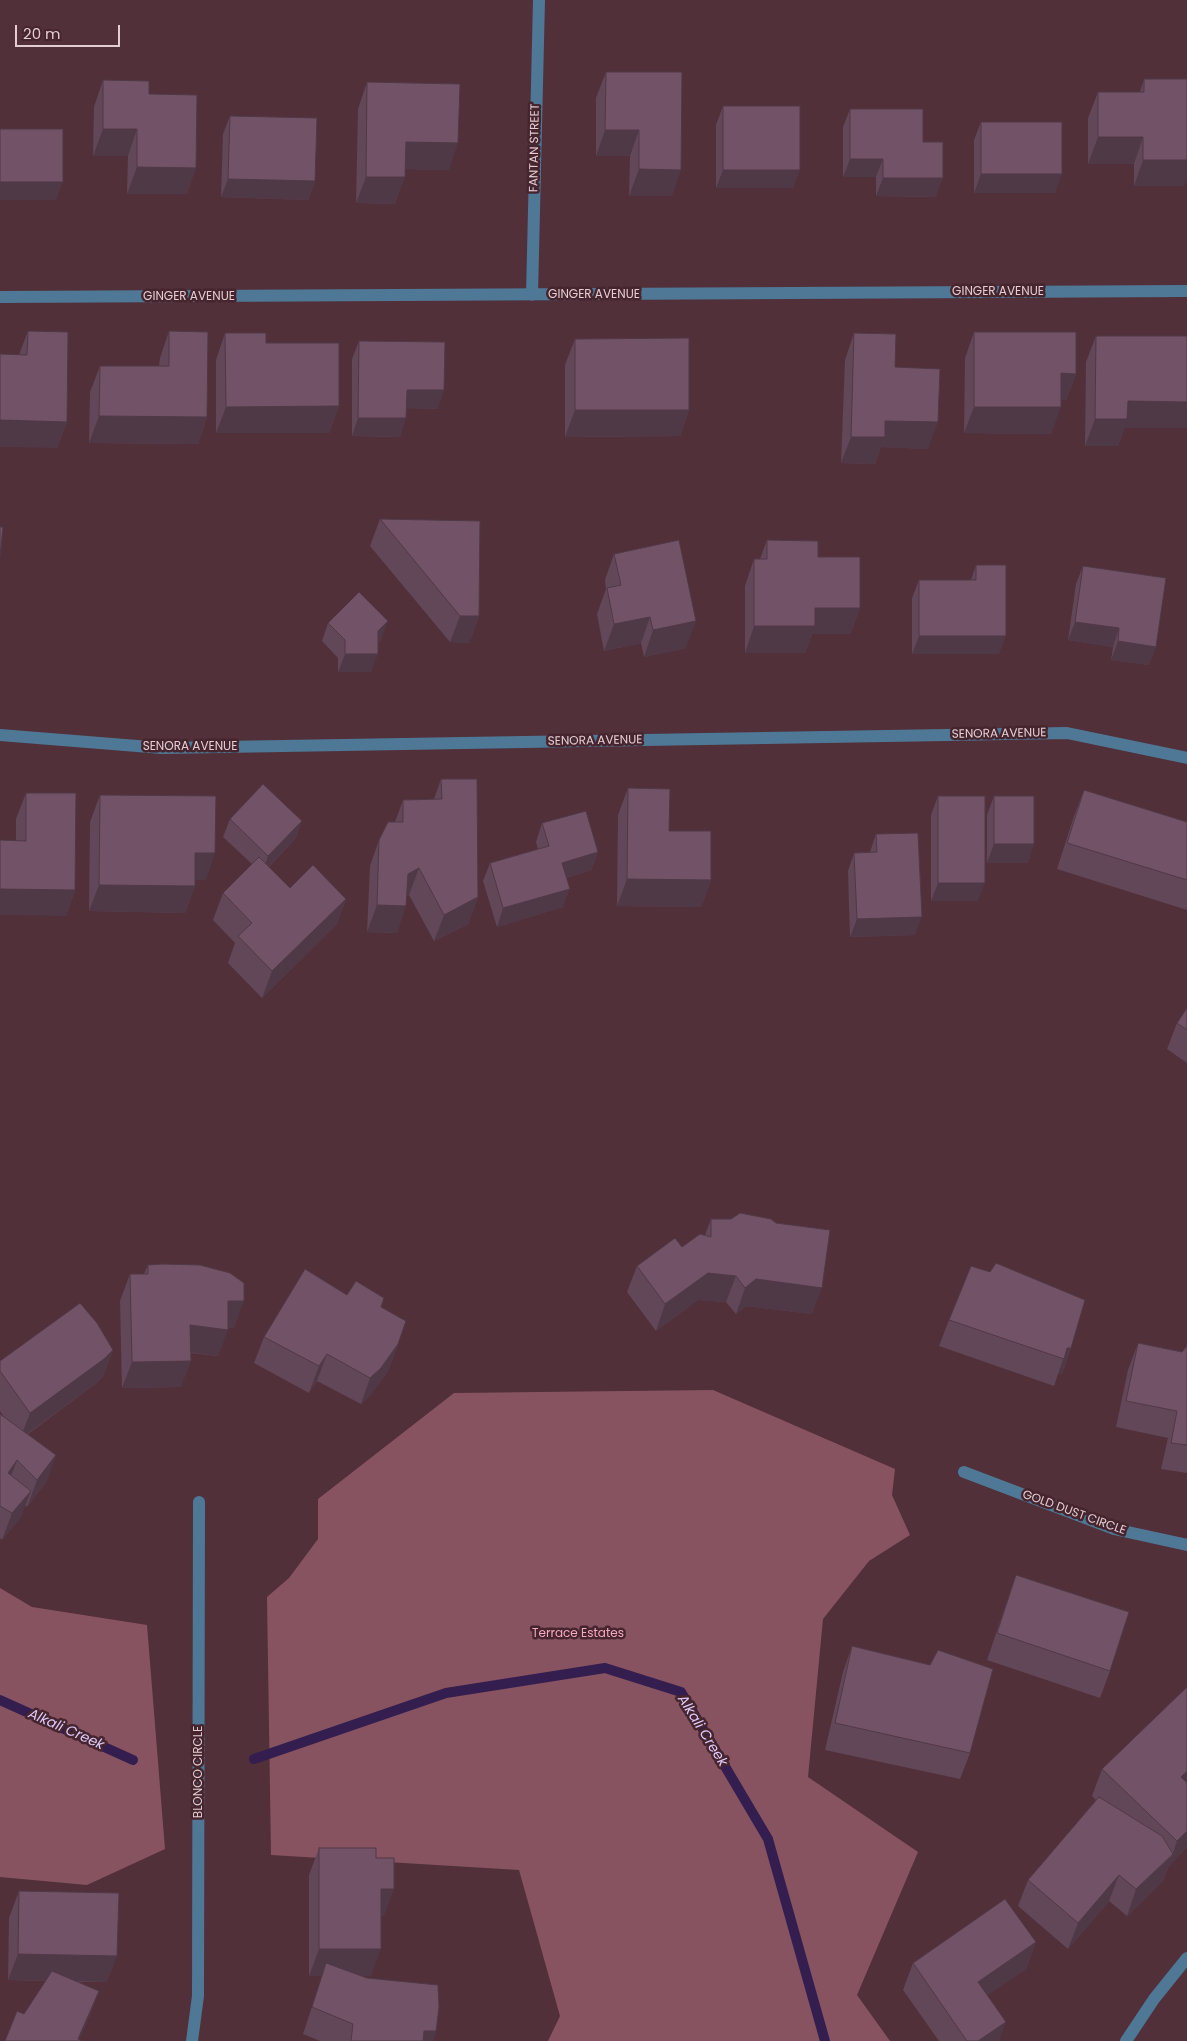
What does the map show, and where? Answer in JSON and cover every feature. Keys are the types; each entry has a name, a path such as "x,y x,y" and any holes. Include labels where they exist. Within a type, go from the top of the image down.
{"street":[{"name":"FANTAN STREET","path":"532,295 539,0"},
{"name":"GINGER AVENUE","path":"0,298 1187,291"},
{"name":"SENORA AVENUE","path":"0,735 162,748 1067,733 1187,758"},
{"name":"GOLD DUST CIRCLE","path":"964,1472 1114,1529 1187,1545"},
{"name":"BLONCO CIRCLE","path":"192,2041 198,1996 199,1502"},
{"path":"1126,2041 1154,1999 1187,1958"}],"green space":[{"name":"Terrace Estates","path":"713,1390 895,1469 892,1495 910,1535 869,1561 823,1619 808,1777 918,1852 857,1995 890,2041 548,2041 560,2016 519,1870 271,1855 267,1597 289,1578 318,1539 318,1499 454,1393"},
{"path":"0,1588 32,1607 147,1625 165,1849 87,1885 0,1877"}],"building":[{"path":"606,72 682,72 681,170 639,169 639,130 605,130"},
{"path":"1144,79 1187,79 1187,160 1143,160 1143,137 1098,137 1098,92 1144,92"},
{"path":"103,80 149,81 149,94 197,95 196,168 137,167 137,129 103,129"},
{"path":"367,82 460,84 458,143 406,142 405,177 366,177"},
{"path":"723,106 800,106 800,170 723,170"},
{"path":"850,109 923,109 923,142 943,142 943,178 883,178 883,159 850,159"},
{"path":"230,116 317,118 315,181 228,179"},
{"path":"981,122 1062,122 1062,174 981,174"},
{"path":"0,129 63,129 63,182 0,182"},
{"path":"28,331 68,332 67,422 0,420 0,354 27,355"},
{"path":"169,331 208,332 207,417 99,416 100,366 169,366"},
{"path":"974,332 1076,332 1076,374 1061,373 1061,407 974,407"},
{"path":"225,333 266,333 266,343 339,343 339,406 226,407"},
{"path":"854,333 896,334 895,367 940,369 938,422 885,421 885,437 851,437"},
{"path":"1096,336 1187,336 1187,402 1128,401 1127,419 1095,419"},
{"path":"689,338 689,410 575,410 575,339"},
{"path":"359,341 445,342 444,390 407,390 406,418 358,418"},
{"path":"380,519 480,521 479,616 460,616"},
{"path":"0,527 3,527 0,557"},
{"path":"679,540 696,621 653,630 650,617 614,624 607,588 621,585 614,554"},
{"path":"767,540 818,541 818,557 860,557 860,608 815,608 815,626 754,626 754,559 767,559"},
{"path":"976,565 1006,565 1006,636 919,636 919,580 976,580"},
{"path":"1083,566 1166,578 1156,647 1118,641 1119,628 1075,622"},
{"path":"359,592 388,621 378,631 378,654 345,654 345,640 328,623"},
{"path":"441,779 477,779 478,897 444,915 419,868 408,874 406,906 377,905 379,840 388,822 403,822 403,800 442,799"},
{"path":"263,784 302,821 268,856 230,819"},
{"path":"628,788 670,789 669,831 711,831 711,880 627,879"},
{"path":"1084,790 1187,822 1187,880 1067,843"},
{"path":"26,793 76,793 75,890 0,889 0,840 26,841"},
{"path":"100,795 216,796 215,853 195,853 195,886 99,885"},
{"path":"938,796 985,796 985,883 938,883"},
{"path":"994,796 1034,796 1034,844 994,844"},
{"path":"586,811 598,852 562,863 570,889 503,908 490,863 549,846 542,823"},
{"path":"918,833 922,917 857,919 854,853 877,852 876,834"},
{"path":"259,857 290,888 313,865 346,899 272,971 238,936 252,923 223,893"},
{"path":"1187,1008 1187,1030 1177,1023"},
{"path":"740,1213 771,1219 776,1223 830,1230 822,1288 756,1279 745,1288 736,1276 708,1273 665,1304 637,1266 675,1238 682,1247 700,1234 711,1237 711,1219 731,1219"},
{"path":"996,1263 1085,1300 1071,1348 1067,1348 1064,1359 949,1320 971,1266 990,1272"},
{"path":"148,1265 200,1265 230,1273 244,1283 244,1301 228,1301 228,1330 190,1325 191,1361 132,1362 130,1274 148,1274"},
{"path":"305,1269 347,1295 356,1281 384,1298 381,1307 406,1321 398,1344 381,1368 370,1378 327,1354 319,1366 264,1337"},
{"path":"80,1303 97,1323 113,1350 104,1359 30,1413 0,1371 0,1361"},
{"path":"1138,1343 1182,1352 1187,1346 1187,1445 1171,1443 1177,1411 1126,1401"},
{"path":"0,1414 56,1455 37,1480 17,1460 8,1473 31,1491 12,1513 0,1506"},
{"path":"1016,1575 1129,1612 1110,1671 997,1633"},
{"path":"852,1646 930,1665 938,1650 993,1669 970,1753 835,1723"},
{"path":"1187,1687 1187,1771 1181,1777 1187,1783 1187,1831 1177,1841 1102,1769"},
{"path":"1099,1797 1162,1836 1173,1854 1136,1889 1119,1875 1078,1923 1028,1880"},
{"path":"319,1848 376,1848 376,1858 394,1858 394,1889 381,1889 381,1949 319,1949"},
{"path":"19,1891 119,1893 117,1956 18,1954"},
{"path":"1005,1899 1036,1942 978,1982 1006,2022 978,2041 967,2041 913,1963"},
{"path":"326,1963 367,1978 438,1985 439,2007 436,2031 424,2031 423,2041 351,2041 353,2024 312,2007"},
{"path":"52,1971 99,1991 78,2039 82,2041 5,2041 17,2011 24,2014"}],"waterway":[{"name":"Alkali Creek","path":"254,1759 446,1693 605,1668 681,1692 768,1839 825,2041"},
{"name":"Alkali Creek","path":"0,1700 133,1760"}]}
